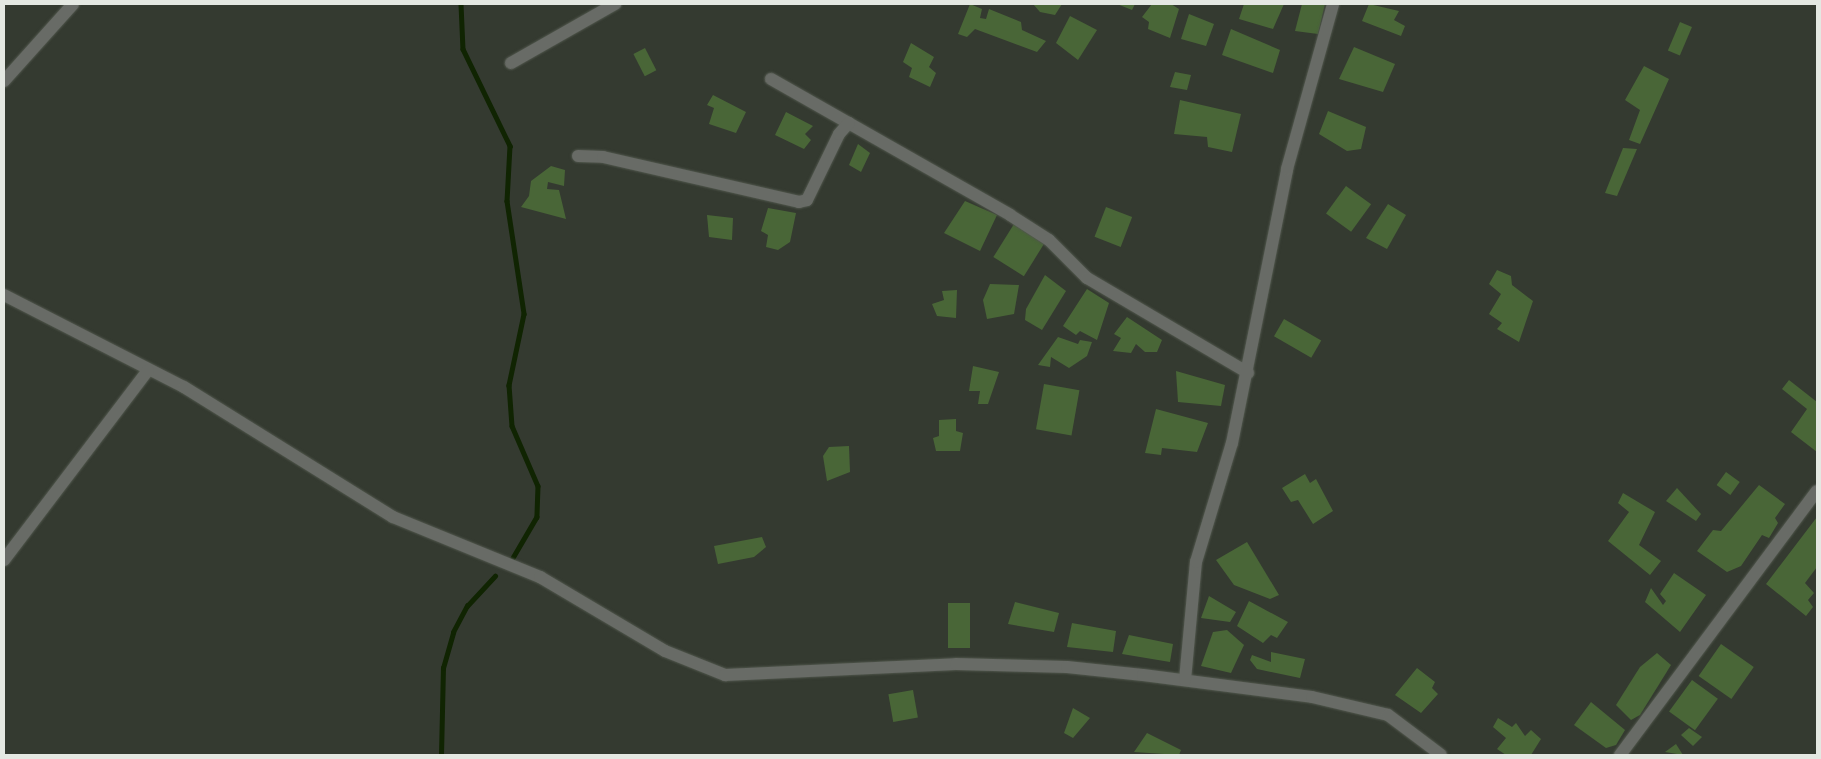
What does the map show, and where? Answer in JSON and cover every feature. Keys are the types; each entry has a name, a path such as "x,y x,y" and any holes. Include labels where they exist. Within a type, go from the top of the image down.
{"street":[{"path":"4,81 73,4"},
{"path":"511,63 615,4"},
{"path":"1185,680 1196,562 1248,373 1287,169 1333,4"},
{"path":"772,79 1010,215 1049,240 1087,278 1248,373"},
{"path":"578,156 603,157 799,202 807,200 838,134 849,123"},
{"path":"4,295 148,370 262,434 392,517 540,577 665,651 725,675 956,664 1067,667 1185,680 1312,697 1388,715 1441,755"},
{"path":"4,560 148,370"},
{"path":"1620,755 1817,491"}],"building":[{"path":"970,4 982,9 980,18 986,19 989,9 1021,22 1022,30 1046,41 1037,52 975,29 967,37 958,34"},
{"path":"1033,4 1062,4 1055,15 1040,12"},
{"path":"1117,4 1135,4 1132,10"},
{"path":"1152,4 1171,4 1179,9 1170,38 1148,29 1149,22 1142,17"},
{"path":"1244,4 1284,4 1273,29 1239,19"},
{"path":"1302,4 1325,4 1318,34 1295,31"},
{"path":"1369,4 1399,11 1394,20 1405,26 1401,36 1362,21"},
{"path":"1189,14 1214,24 1206,46 1181,39"},
{"path":"1070,16 1097,30 1078,60 1056,43"},
{"path":"1680,22 1692,27 1680,56 1668,51"},
{"path":"1231,29 1280,50 1273,73 1222,55"},
{"path":"911,43 934,57 929,67 936,73 930,87 909,77 912,68 903,62"},
{"path":"1354,47 1395,64 1383,92 1339,79"},
{"path":"645,48 656,70 645,76 633,54"},
{"path":"1644,66 1669,79 1640,144 1629,140 1640,110 1625,100"},
{"path":"1175,72 1191,75 1187,90 1170,87"},
{"path":"713,95 746,112 736,133 709,124 714,108 707,105"},
{"path":"1180,100 1241,114 1232,152 1208,147 1207,137 1174,134"},
{"path":"1328,111 1366,127 1361,149 1347,151 1319,134"},
{"path":"786,112 813,126 805,134 811,140 804,149 775,135"},
{"path":"858,144 870,153 861,172 849,165"},
{"path":"1623,148 1637,149 1617,196 1605,193"},
{"path":"551,166 565,170 564,186 548,182 547,189 559,190 566,219 521,207 529,196 531,181"},
{"path":"1346,186 1371,204 1351,232 1326,214"},
{"path":"965,201 997,215 980,251 944,233"},
{"path":"1388,204 1406,215 1387,249 1366,238"},
{"path":"1106,207 1132,217 1121,247 1095,237"},
{"path":"768,208 796,213 790,242 778,250 766,247 768,235 761,231"},
{"path":"707,215 733,218 732,240 709,237"},
{"path":"1014,224 1045,243 1024,276 993,257"},
{"path":"1497,270 1511,276 1512,285 1533,301 1519,342 1497,329 1502,323 1489,314 1501,294 1489,284"},
{"path":"1045,275 1066,291 1042,330 1025,320 1026,309"},
{"path":"990,284 1019,285 1014,314 987,319 983,300"},
{"path":"1087,289 1109,303 1097,340 1080,331 1076,335 1063,326"},
{"path":"957,290 956,318 937,316 932,304 944,300 942,291"},
{"path":"1127,317 1162,340 1157,352 1145,352 1136,344 1131,353 1113,351 1121,338 1114,334"},
{"path":"1284,319 1321,340 1311,358 1274,336"},
{"path":"1058,337 1078,344 1080,340 1092,342 1087,356 1069,368 1051,357 1050,367 1038,365"},
{"path":"973,366 999,372 988,404 978,404 980,391 969,391"},
{"path":"1176,371 1225,385 1221,406 1178,402"},
{"path":"1789,380 1817,402 1817,452 1791,432 1807,409 1782,389"},
{"path":"1044,384 1079,390 1071,436 1036,429"},
{"path":"1156,409 1208,423 1197,452 1162,448 1161,455 1145,453"},
{"path":"956,419 956,431 963,433 960,451 936,451 933,438 939,436 939,420"},
{"path":"849,446 850,472 827,481 823,456 829,447"},
{"path":"1726,472 1740,482 1730,495 1717,485"},
{"path":"1305,474 1310,483 1316,479 1333,511 1313,524 1298,500 1291,502 1282,488"},
{"path":"1759,485 1785,504 1775,518 1778,523 1769,538 1762,535 1741,566 1727,572 1697,551 1713,530 1721,531"},
{"path":"1677,488 1701,514 1696,521 1666,501"},
{"path":"1623,493 1655,512 1639,545 1661,561 1650,575 1608,541 1629,512 1618,503"},
{"path":"1817,517 1817,567 1805,583 1814,593 1808,600 1813,607 1806,616 1766,584"},
{"path":"762,537 766,547 754,557 718,564 714,546"},
{"path":"1247,542 1279,595 1270,599 1234,585 1216,560"},
{"path":"1674,573 1706,595 1680,632 1645,602 1651,588 1663,605 1666,601 1660,594"},
{"path":"1209,596 1236,612 1230,622 1201,618"},
{"path":"1249,601 1288,622 1277,638 1271,635 1263,643 1237,626"},
{"path":"1015,602 1059,613 1054,632 1008,624"},
{"path":"948,603 970,603 970,648 948,648"},
{"path":"1072,623 1116,631 1113,652 1067,647"},
{"path":"1227,630 1244,645 1231,673 1201,666 1213,632"},
{"path":"1129,635 1173,644 1170,662 1122,654"},
{"path":"1721,644 1754,667 1731,699 1699,676"},
{"path":"1271,652 1305,659 1300,678 1257,669 1250,660 1252,655 1271,662"},
{"path":"1657,653 1671,665 1640,715 1631,720 1616,705 1640,667"},
{"path":"1417,668 1435,682 1432,688 1438,694 1421,713 1395,695"},
{"path":"1692,680 1718,699 1695,730 1669,712"},
{"path":"913,690 918,718 893,722 888,694"},
{"path":"1591,702 1625,730 1616,745 1606,748 1574,725"},
{"path":"1073,708 1090,718 1073,738 1064,733"},
{"path":"1498,718 1512,727 1516,723 1525,736 1531,730 1541,739 1531,755 1506,755 1497,749 1506,738 1493,727"},
{"path":"1689,728 1702,737 1693,746 1681,735"},
{"path":"1147,733 1181,750 1179,755 1134,752"},
{"path":"1676,744 1683,755 1665,752"}],"waterway":[{"path":"461,4 463,49 510,146 507,201 524,314 509,385 512,426 538,486 537,517 513,558"},
{"path":"441,755 443,668 453,632 467,606 495,576"}]}
